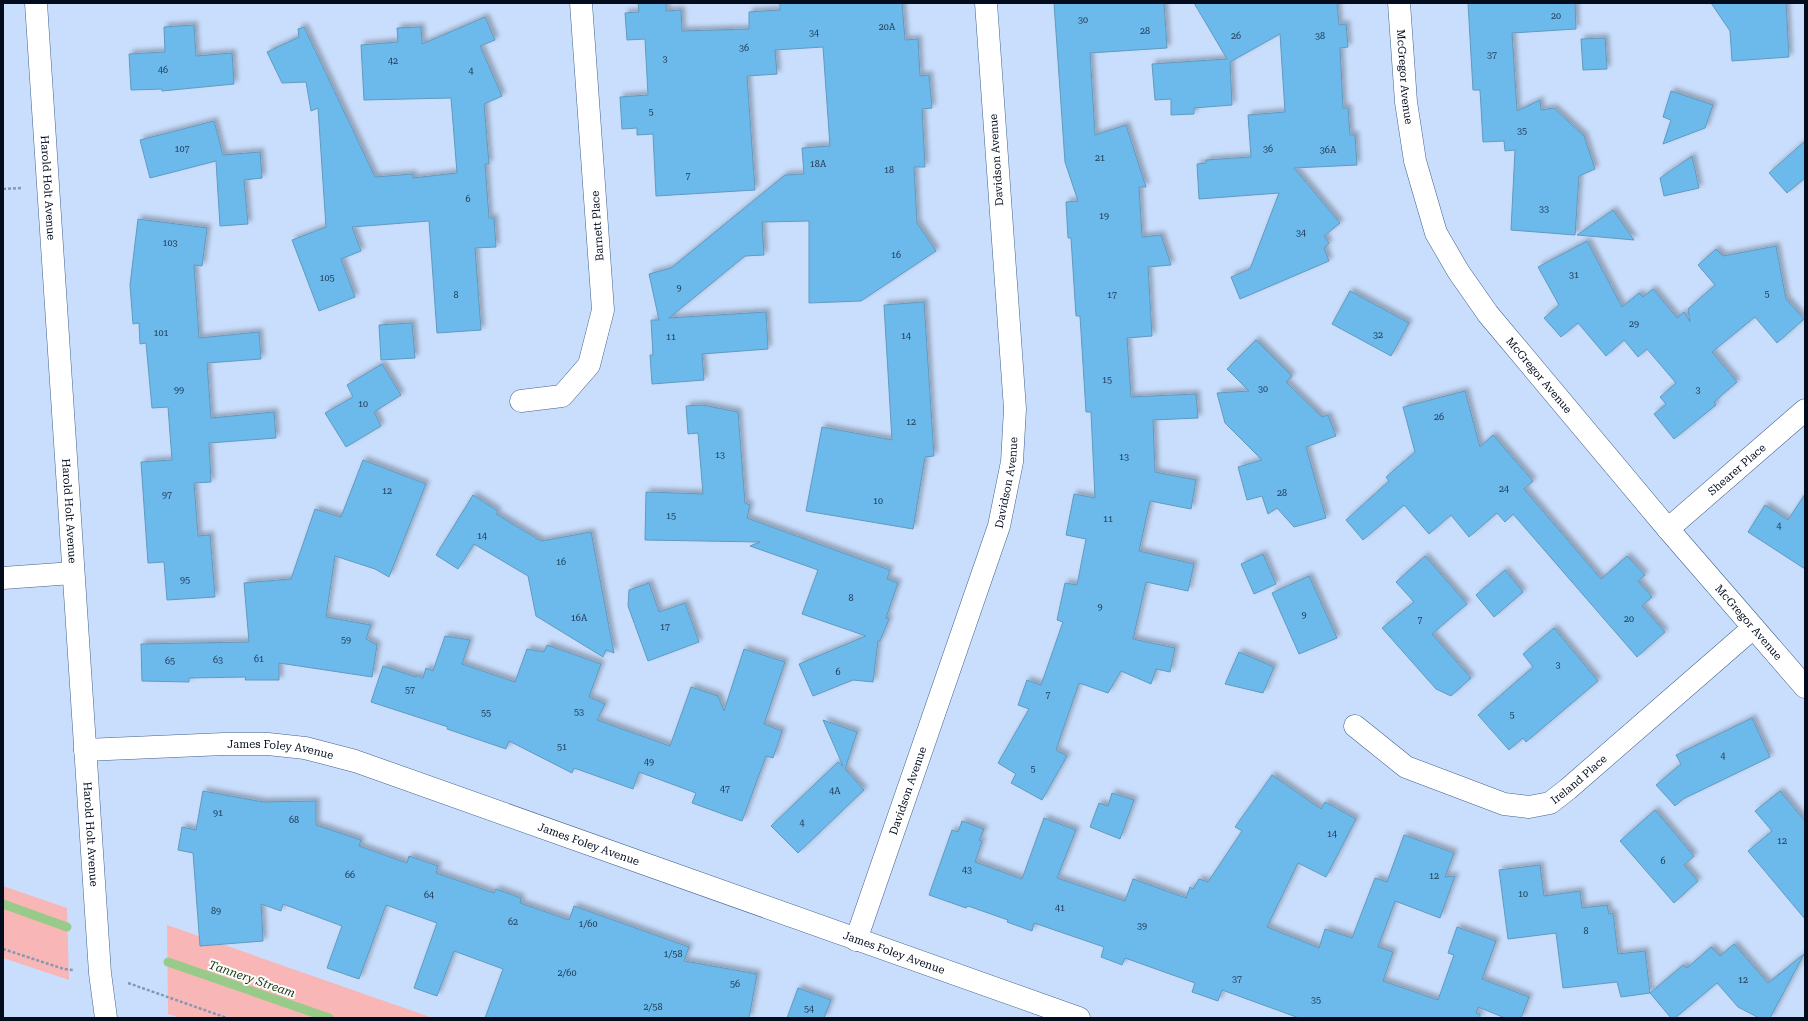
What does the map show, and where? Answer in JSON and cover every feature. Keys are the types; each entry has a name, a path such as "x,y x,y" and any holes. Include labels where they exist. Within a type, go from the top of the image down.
{"street":[{"name":"Harold Holt Avenue","path":"36,3 100,973 106,1018"},
{"name":"Barnett Place","path":"521,401 562,396 589,365 603,310 581,3"},
{"name":"Davidson Avenue","path":"856,940 999,526 1012,462 1015,408 986,3"},
{"name":"McGregor Avenue","path":"1399,3 1406,102 1414,154 1422,189 1436,232 1458,270 1488,314 1668,529 1805,687"},
{"name":"Shearer Place","path":"1668,529 1805,410"},
{"path":"3,578 73,573"},
{"name":"Ireland Place","path":"1355,726 1406,767 1504,804 1529,807 1550,803 1568,790 1753,628"},
{"name":"James Foley Avenue","path":"85,750 224,744 268,744 305,748 355,761 1079,1018"}],"shaded area":[{"path":"3,886 67,908 69,980 3,958"},
{"path":"167,925 433,1018 180,1018 168,1014"}],"building":[{"path":"638,3 666,3 666,11 681,10 682,31 749,29 749,12 780,10 780,3 902,3 905,40 918,39 920,76 929,75 932,108 922,109 925,167 914,167 917,223 936,251 861,301 809,303 809,221 762,222 764,255 745,256 669,318 766,312 768,349 702,354 704,380 652,384 650,355 653,355 651,320 659,320 649,274 671,268 785,175 804,174 802,148 830,146 823,47 775,50 777,74 747,76 755,190 656,196 653,134 637,135 637,128 622,129 620,97 648,95 645,39 627,40 625,13 639,12"},
{"path":"1054,3 1164,3 1167,48 1090,53 1095,135 1126,125 1146,187 1139,187 1142,237 1161,235 1171,265 1148,267 1152,336 1127,338 1131,397 1196,394 1198,418 1153,420 1155,472 1196,480 1191,509 1150,501 1139,551 1194,564 1188,591 1146,582 1133,639 1175,648 1170,672 1156,669 1151,684 1121,671 1108,693 1079,683 1056,750 1067,756 1042,800 1011,783 1016,774 998,763 1029,709 1018,705 1027,680 1041,685 1063,622 1057,620 1065,583 1077,585 1086,539 1066,535 1074,494 1095,498 1091,412 1086,412 1080,316 1076,316 1071,238 1068,238 1066,202 1078,201 1065,162"},
{"path":"1194,3 1337,3 1339,25 1346,24 1348,47 1340,48 1343,108 1348,108 1350,135 1355,135 1357,165 1294,168 1340,223 1324,236 1329,243 1324,248 1329,261 1240,299 1231,277 1250,269 1279,193 1199,199 1197,164 1206,163 1206,160 1251,157 1248,115 1285,112 1280,34 1230,62 1232,105 1194,108 1194,114 1171,115 1171,99 1155,100 1152,64 1227,59"},
{"path":"1468,3 1575,3 1576,29 1512,33 1517,111 1540,100 1541,110 1554,108 1584,136 1595,169 1579,176 1575,235 1511,230 1515,150 1505,151 1504,141 1483,142 1480,90 1473,90"},
{"path":"1711,3 1786,3 1789,57 1732,61 1730,31"},
{"path":"485,17 495,40 480,46 502,96 484,104 489,164 485,164 489,218 494,218 496,247 475,248 481,330 437,333 429,221 352,227 361,251 341,259 355,297 319,311 292,240 326,227 318,108 311,111 306,82 282,83 267,52 299,37 298,29 304,27 375,177 413,174 413,178 457,173 451,98 364,100 361,45 398,42 397,28 421,27 422,44"},
{"path":"194,25 196,56 232,53 234,84 162,91 162,89 131,90 129,54 165,52 164,27"},
{"path":"1605,38 1607,69 1583,70 1581,39"},
{"path":"1671,91 1713,105 1705,128 1663,144 1671,120 1663,117"},
{"path":"214,121 223,155 260,152 262,178 244,180 248,224 220,226 216,161 150,178 140,140"},
{"path":"1805,141 1805,178 1787,193 1769,173"},
{"path":"1692,156 1699,188 1664,196 1660,178"},
{"path":"1613,210 1634,240 1577,235"},
{"path":"138,219 207,228 202,266 194,265 199,338 259,332 261,359 207,363 211,418 274,412 276,438 209,443 211,482 194,483 198,536 210,535 215,597 167,600 164,562 148,563 141,462 172,460 168,407 152,408 146,343 140,344 139,323 133,324 130,285"},
{"path":"1587,241 1622,307 1639,293 1643,297 1653,289 1677,318 1684,312 1690,322 1688,309 1715,285 1698,265 1716,249 1723,256 1776,246 1786,299 1804,319 1777,343 1755,317 1712,352 1737,382 1714,402 1716,405 1674,439 1654,414 1666,404 1660,397 1676,383 1647,349 1638,357 1624,340 1606,356 1578,323 1561,337 1544,318 1559,305 1538,267"},
{"path":"1350,291 1409,323 1391,356 1332,324"},
{"path":"924,302 934,456 925,457 913,529 806,511 822,427 892,440 884,305"},
{"path":"412,323 415,358 381,360 379,325"},
{"path":"1256,340 1292,376 1286,382 1322,417 1328,415 1336,436 1306,447 1326,518 1294,527 1277,508 1268,514 1262,496 1247,500 1238,467 1262,460 1225,423 1217,393 1249,391 1227,369"},
{"path":"382,364 401,395 374,412 381,426 346,447 325,413 353,397 347,385"},
{"path":"1465,391 1480,447 1493,435 1533,481 1524,489 1601,579 1627,556 1645,575 1638,581 1652,597 1642,606 1665,632 1637,657 1513,514 1505,522 1497,513 1469,537 1451,515 1429,534 1404,505 1363,540 1346,520 1389,481 1386,477 1415,452 1403,407"},
{"path":"702,405 738,412 745,503 750,505 747,518 890,570 887,579 898,583 886,618 889,619 880,641 878,641 873,682 853,680 813,696 799,664 866,636 802,614 818,570 750,546 760,542 645,540 646,492 703,494 698,433 688,434 686,406"},
{"path":"363,460 426,484 389,577 375,569 335,556 326,617 371,625 366,639 377,645 372,677 279,663 279,680 245,680 246,677 189,678 189,682 142,681 141,644 249,642 244,583 291,579 315,509 341,517"},
{"path":"1805,494 1805,569 1748,532 1765,505 1788,520"},
{"path":"473,495 498,511 496,514 541,541 591,532 614,653 606,650 603,657 536,616 528,576 474,544 458,569 436,555"},
{"path":"1263,554 1276,584 1254,594 1241,564"},
{"path":"1425,556 1467,604 1432,634 1471,678 1451,696 1436,689 1382,628 1414,602 1396,582"},
{"path":"1505,570 1523,592 1494,617 1476,595"},
{"path":"1309,576 1337,638 1299,654 1272,593"},
{"path":"649,583 659,612 685,603 699,642 648,661 628,606 629,590"},
{"path":"1554,628 1598,681 1526,742 1523,738 1509,750 1478,715 1533,667 1523,654"},
{"path":"445,636 470,640 462,664 515,682 527,649 544,652 547,645 601,664 589,697 605,704 597,720 670,746 691,687 718,696 724,711 744,649 785,662 764,724 782,731 773,758 766,756 742,821 692,803 696,793 639,772 633,789 574,768 572,773 509,741 506,749 447,729 448,727 371,702 383,666 423,678 426,668 433,671"},
{"path":"1239,652 1274,667 1263,693 1225,684"},
{"path":"1752,718 1770,757 1683,799 1675,806 1656,785 1681,764 1676,755"},
{"path":"823,720 857,732 845,769 864,790 798,853 771,826 838,762 843,766"},
{"path":"1272,775 1321,809 1325,802 1356,819 1326,877 1298,863 1267,927 1319,948 1325,929 1352,938 1375,878 1387,882 1404,835 1454,853 1445,877 1455,876 1440,918 1395,901 1378,947 1393,952 1383,981 1438,1000 1454,955 1448,953 1457,927 1496,941 1482,979 1529,997 1521,1018 1505,1018 1478,1007 1476,1013 1480,1014 1480,1018 1299,1018 1222,990 1218,1001 1192,992 1195,983 1125,958 1122,965 1101,957 1104,947 1034,923 1032,931 1007,922 1008,920 968,906 966,908 929,895 952,830 958,832 962,821 984,829 979,840 982,841 975,862 1022,879 1044,818 1076,830 1057,878 1125,901 1133,879 1186,898 1190,887 1193,889 1199,879 1208,882 1242,831 1235,827"},
{"path":"203,791 263,802 316,801 316,825 361,840 359,846 407,863 409,856 438,866 436,873 494,893 496,889 521,898 520,903 569,920 574,906 689,947 684,961 757,974 749,1018 485,1018 503,969 454,951 437,996 414,988 437,923 386,905 359,979 327,968 342,926 283,904 281,911 261,904 263,941 200,946 193,853 178,850 182,827 196,830"},
{"path":"1780,791 1805,821 1805,919 1748,851 1772,831 1755,811"},
{"path":"1112,793 1134,800 1120,839 1090,827 1099,803 1108,806"},
{"path":"1655,810 1694,856 1684,865 1698,881 1674,903 1620,841"},
{"path":"1540,865 1544,896 1580,891 1582,908 1607,905 1609,914 1613,913 1618,954 1645,951 1650,993 1621,997 1617,982 1563,988 1556,933 1508,939 1499,870"},
{"path":"1734,944 1768,983 1804,954 1770,1018 1759,1018 1738,1007 1717,983 1675,1018 1671,1018 1650,993 1683,965 1687,968 1711,947 1720,956"},
{"path":"798,988 831,1000 824,1018 787,1018"}],"waterway":[{"name":"Tannery Stream","path":"3,904 67,927"},
{"name":"Tannery Stream","path":"168,962 329,1018"}]}
